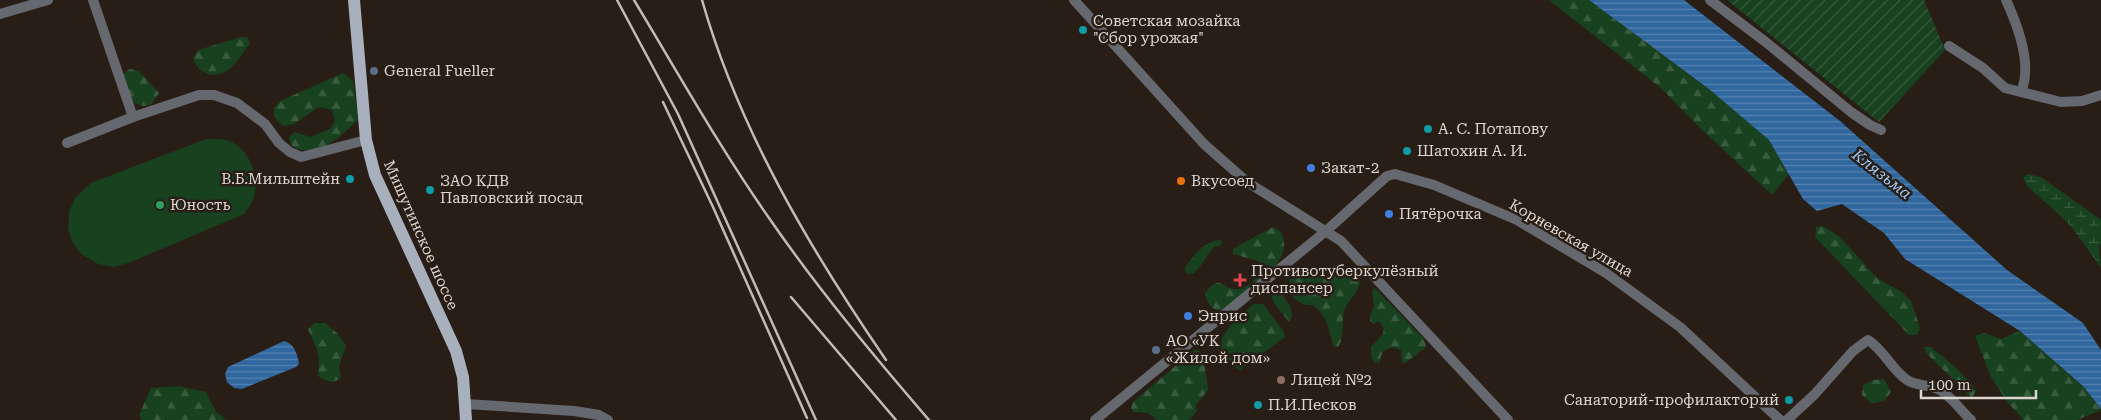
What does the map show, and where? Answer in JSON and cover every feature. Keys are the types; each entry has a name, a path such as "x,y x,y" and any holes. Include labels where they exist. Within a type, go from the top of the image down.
{"main road":[{"name":"Мишутинское шоссе","path":"354,0 366,140 375,176 456,351 463,377 466,420"}],"street":[{"path":"0,14 48,0"},
{"path":"93,0 133,117"},
{"path":"1074,0 1204,144 1247,182 1341,241 1508,420"},
{"path":"1710,0 1767,43 1851,112 1880,130"},
{"path":"2006,0 2016,22 2022,48 2026,74 2021,91"},
{"path":"1949,46 1983,68 2005,88 2061,102 2082,101 2101,95"},
{"path":"67,143 133,117 199,95 214,95 238,103 266,124 279,143 290,152 302,158 366,140"},
{"name":"Корневская улица","path":"1326,231 1391,174 1434,185 1517,220 1606,273 1680,327 1780,420"},
{"path":"1095,420 1326,231"},
{"path":"1787,420 1853,352 1868,340 1874,344 1894,369 1907,380 1920,386 1940,390 1972,420"},
{"path":"466,404 574,411 599,416 608,420"}],"green space":[{"path":"1549,0 1589,0 1709,89 1770,140 1789,174 1772,195 1700,128 1662,89"},
{"path":"1727,0 1924,0 1945,50 1879,122"},
{"path":"241,37 247,37 250,44 228,70 216,75 210,74 205,73 196,64 193,58 198,50"},
{"path":"130,69 139,71 159,93 151,105 143,106 133,102 127,90 123,74"},
{"path":"343,73 353,81 359,119 340,136 326,145 310,150 301,150 294,147 289,137 294,132 311,137 330,129 335,121 332,110 319,107 294,124 283,126 274,117 274,108 280,101"},
{"name":"Юность","path":"206,139 226,140 247,155 254,171 255,189 254,197 244,214 131,262 114,267 98,264 81,254 72,241 68,230 69,212 75,198 91,183"},
{"path":"2027,174 2041,177 2101,220 2101,245 2099,245 2101,268 2073,229 2028,187 2023,178"},
{"path":"1823,226 1840,237 1878,279 1902,292 1911,301 1920,328 1917,335 1909,335 1815,237 1816,227"},
{"path":"1273,227 1281,233 1284,242 1283,252 1278,262 1260,281 1220,311 1211,307 1205,293 1215,284 1219,283 1229,288 1239,289 1248,285 1261,273 1262,265 1258,261 1233,254 1233,249"},
{"path":"1219,240 1222,242 1220,246 1215,246 1197,270 1194,273 1188,274 1184,269 1195,255 1203,247"},
{"path":"1343,266 1356,274 1360,281 1358,288 1345,309 1342,338 1338,347 1334,347 1327,324 1318,310 1313,305 1298,301 1287,290 1292,271 1296,269 1304,269 1325,277"},
{"path":"1277,287 1290,306 1292,317 1289,322 1274,303 1271,294 1273,289"},
{"path":"1375,288 1424,339 1426,347 1404,364 1401,350 1392,347 1383,351 1379,363 1374,362 1371,356 1371,347 1383,332 1382,325 1378,321 1373,324 1370,321 1370,315 1374,307 1372,291"},
{"path":"1253,304 1263,304 1284,332 1285,337 1240,370 1228,361 1222,353 1221,344 1223,336 1229,328"},
{"path":"315,323 325,323 337,333 346,346 339,366 341,378 332,382 318,376 319,356 308,329"},
{"path":"2020,331 2083,386 2101,410 2077,420 2024,420 2008,403 1991,377 1975,336 1984,333 2001,339"},
{"path":"1924,347 1931,347 1969,381 1976,391 1972,398 1926,353"},
{"path":"1194,350 1198,350 1203,354 1208,390 1196,405 1197,411 1189,420 1157,420 1148,413 1134,412 1131,408 1133,402"},
{"path":"1884,379 1891,392 1884,401 1872,403 1862,395 1863,385 1874,380"},
{"path":"178,386 206,392 216,412 227,420 142,420 139,415 151,388"}],"water":[{"name":"Клязьма","path":"1589,0 1684,0 1840,121 2007,270 2083,323 2101,350 2101,409 2083,386 2020,331 1905,259 1884,233 1842,204 1817,211 1803,199 1769,140 1709,89"},
{"path":"284,341 291,344 295,350 299,364 296,367 242,389 234,388 227,382 225,374 228,367"}],"railway":[{"path":"617,0 678,114 816,420"},
{"path":"634,0 716,138 769,218 846,321 929,420"},
{"path":"702,0 717,48 756,142 804,232 886,360"},
{"path":"663,102 713,207 807,418"},
{"path":"791,297 896,420"}],"place":[{"name":"Советская мозайка \"Сбор урожая\"","path":"1083,30"},
{"name":"General Fueller","path":"374,71"},
{"name":"А. С. Потапову","path":"1428,129"},
{"name":"Шатохин А. И.","path":"1407,151"},
{"name":"Закат-2","path":"1311,168"},
{"name":"В.Б.Мильштейн","path":"350,179"},
{"name":"Вкусоед","path":"1181,181"},
{"name":"ЗАО КДВ Павловский посад","path":"430,190"},
{"name":"Юность","path":"160,205"},
{"name":"Пятёрочка","path":"1389,214"},
{"name":"Противотуберкулёзный диспансер","path":"1240,280"},
{"name":"Энрис","path":"1188,316"},
{"name":"АО «УК «Жилой дом»","path":"1156,350"},
{"name":"Лицей №2","path":"1281,380"},
{"name":"Санаторий-профилакторий","path":"1789,400"},
{"name":"П.И.Песков","path":"1258,405"}]}
